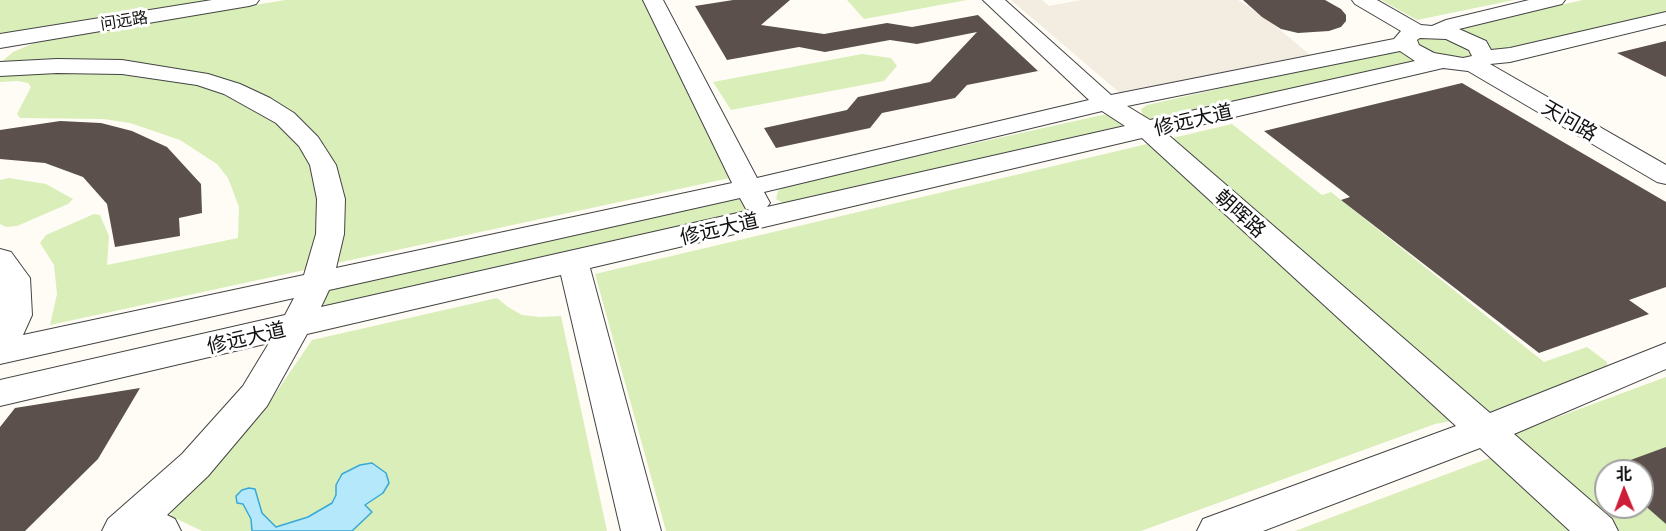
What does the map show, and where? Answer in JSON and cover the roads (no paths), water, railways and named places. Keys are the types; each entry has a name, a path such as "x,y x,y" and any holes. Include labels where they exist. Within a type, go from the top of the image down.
{"street":[{"name":"问远路","path":"0,40 249,0"},
{"path":"653,0 763,218"},
{"name":"朝晖路","path":"993,0 1106,103 1148,130 1598,531"},
{"path":"1362,0 1420,35"},
{"name":"修远大道","path":"0,350 748,188 1106,103 1420,35 1453,24 1555,0"},
{"name":"修远大道","path":"0,393 1439,62 1479,60 1510,55 1666,18"},
{"name":"修远大道","path":"1420,35 1471,41 1478,46 1479,60"},
{"name":"修远大道","path":"1420,35 1417,54 1439,62"},
{"path":"0,46 28,36"},
{"name":"天问路","path":"1479,60 1666,176"},
{"path":"0,69 57,66 122,67 187,76 232,89 285,118 309,142 323,165 331,199 330,234 317,283 296,326 255,396 140,527"},
{"path":"0,259 15,278 16,315 0,350"},
{"path":"573,261 641,531"},
{"path":"1217,531 1486,430 1666,355"}],"water":[{"path":"372,463 386,473 389,483 383,493 365,505 372,512 352,531 252,531 251,519 243,504 237,503 236,496 242,490 255,489 262,513 276,527 308,517 332,503 336,495 336,485 342,474 360,465"}]}
